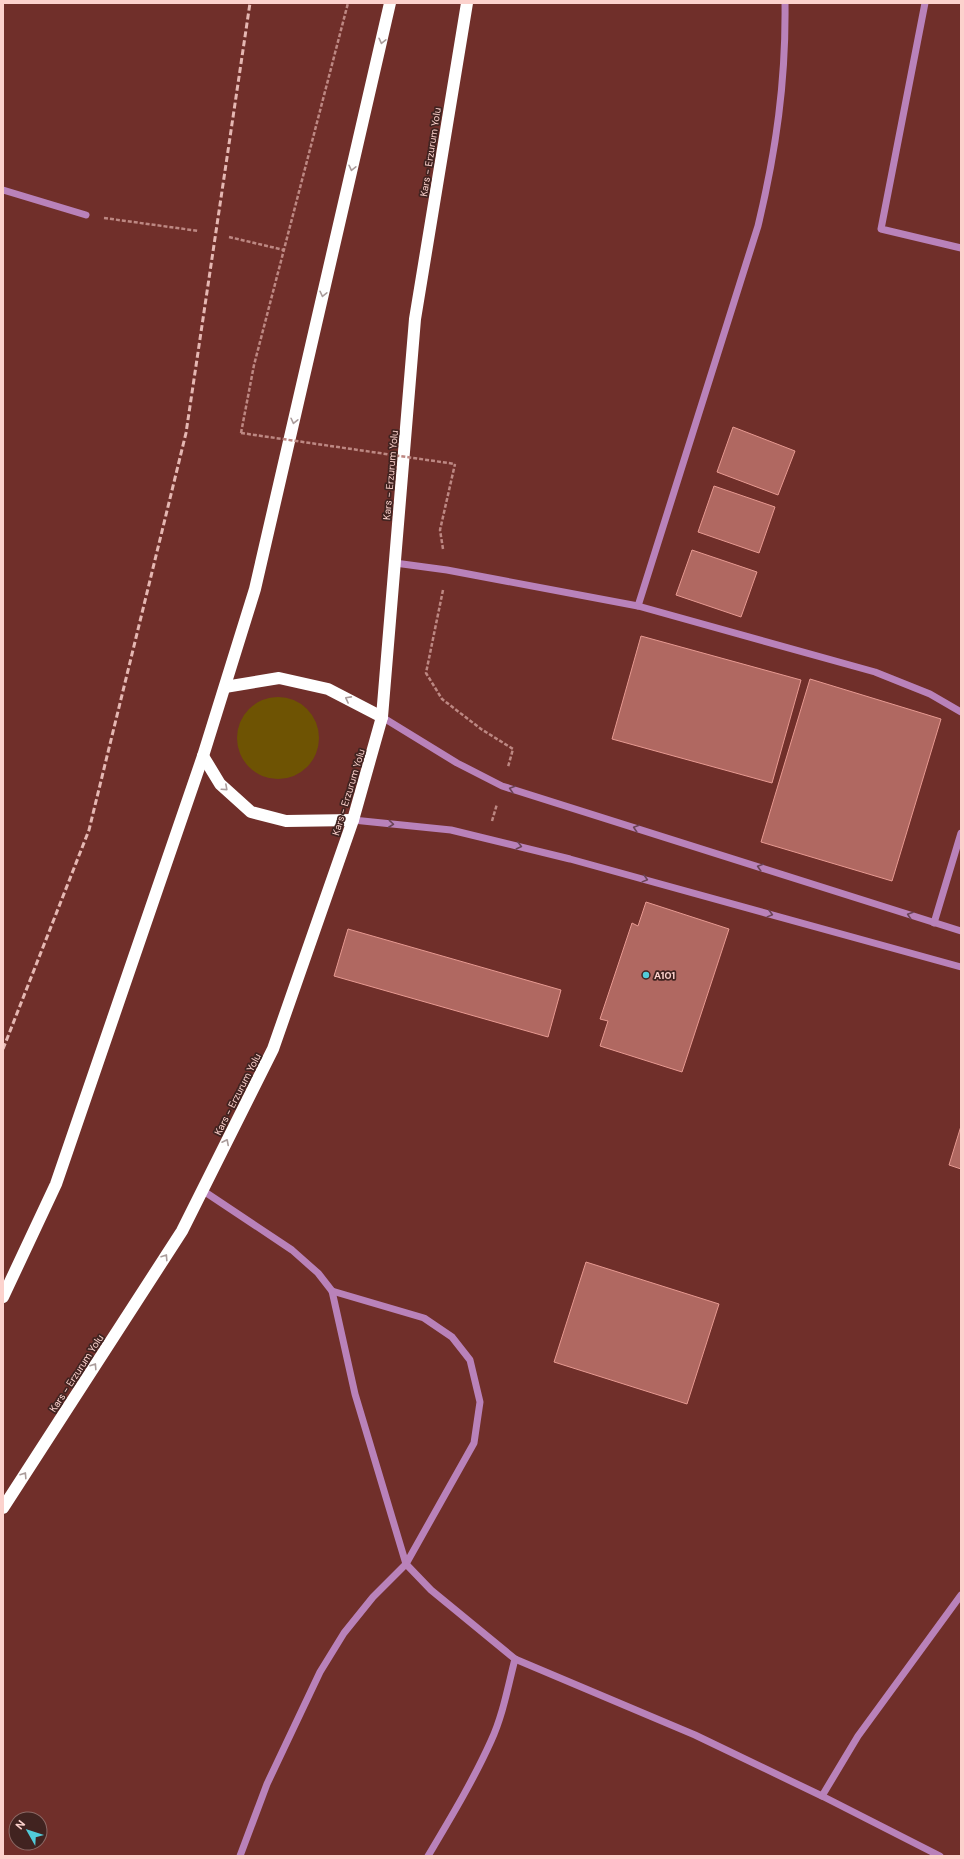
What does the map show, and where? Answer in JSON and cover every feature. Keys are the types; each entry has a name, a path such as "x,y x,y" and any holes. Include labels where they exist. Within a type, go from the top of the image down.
{"highway":[{"path":"3,1297 56,1184 226,687 255,589 390,3"},
{"name":"Kars - Erzurum Yolu","path":"3,1508 182,1231 272,1049 353,820 382,717 415,319 467,3"},
{"path":"226,687 279,678 328,688 382,717"},
{"path":"203,756 220,784 251,812 286,821 353,820"}],"street":[{"path":"638,606 758,226 767,191 779,126 782,98 786,37 785,3"},
{"path":"925,3 881,229 961,248"},
{"path":"3,190 86,215"},
{"path":"395,563 447,570 638,606 876,672 930,694 961,712"},
{"path":"382,717 457,763 502,786 961,931"},
{"path":"353,820 451,830 487,838 570,859 961,967"},
{"path":"934,923 961,833"},
{"path":"202,1190 292,1250 318,1273 332,1290 355,1394 406,1564 431,1590 515,1659 695,1735 822,1796 940,1856"},
{"path":"240,1856 267,1784 320,1672 344,1633 373,1597 406,1564 474,1443 480,1402 470,1360 452,1337 424,1318 332,1290"},
{"path":"822,1796 858,1736 961,1595"},
{"path":"428,1856 461,1801 492,1740 505,1700 515,1659"}],"path":[{"path":"348,3 254,365 241,433 455,464 440,530 447,570 426,673 442,699 480,729 513,749 487,838"},
{"path":"86,215 199,231"},
{"path":"230,237 284,250"}],"shaded area":[{"path":"278,697 294,700 307,709 316,722 319,738 316,754 307,767 294,776 278,779 262,776 249,767 240,754 237,738 240,722 249,709 262,700"}],"building":[{"path":"733,427 795,451 778,495 717,472"},
{"path":"714,486 775,507 759,553 698,532"},
{"path":"692,550 757,572 741,617 676,595"},
{"path":"641,636 801,680 772,783 612,739"},
{"path":"810,679 941,719 892,881 761,842"},
{"path":"646,902 729,929 682,1072 600,1046 608,1021 600,1019 632,923 638,926"},
{"path":"348,929 561,990 548,1037 334,976"},
{"path":"961,1126 961,1169 949,1165"},
{"path":"586,1262 719,1304 687,1404 554,1362"}],"railway":[{"path":"3,1049 89,830 186,433 250,3"}],"place":[{"name":"A101","path":"646,975"}]}
